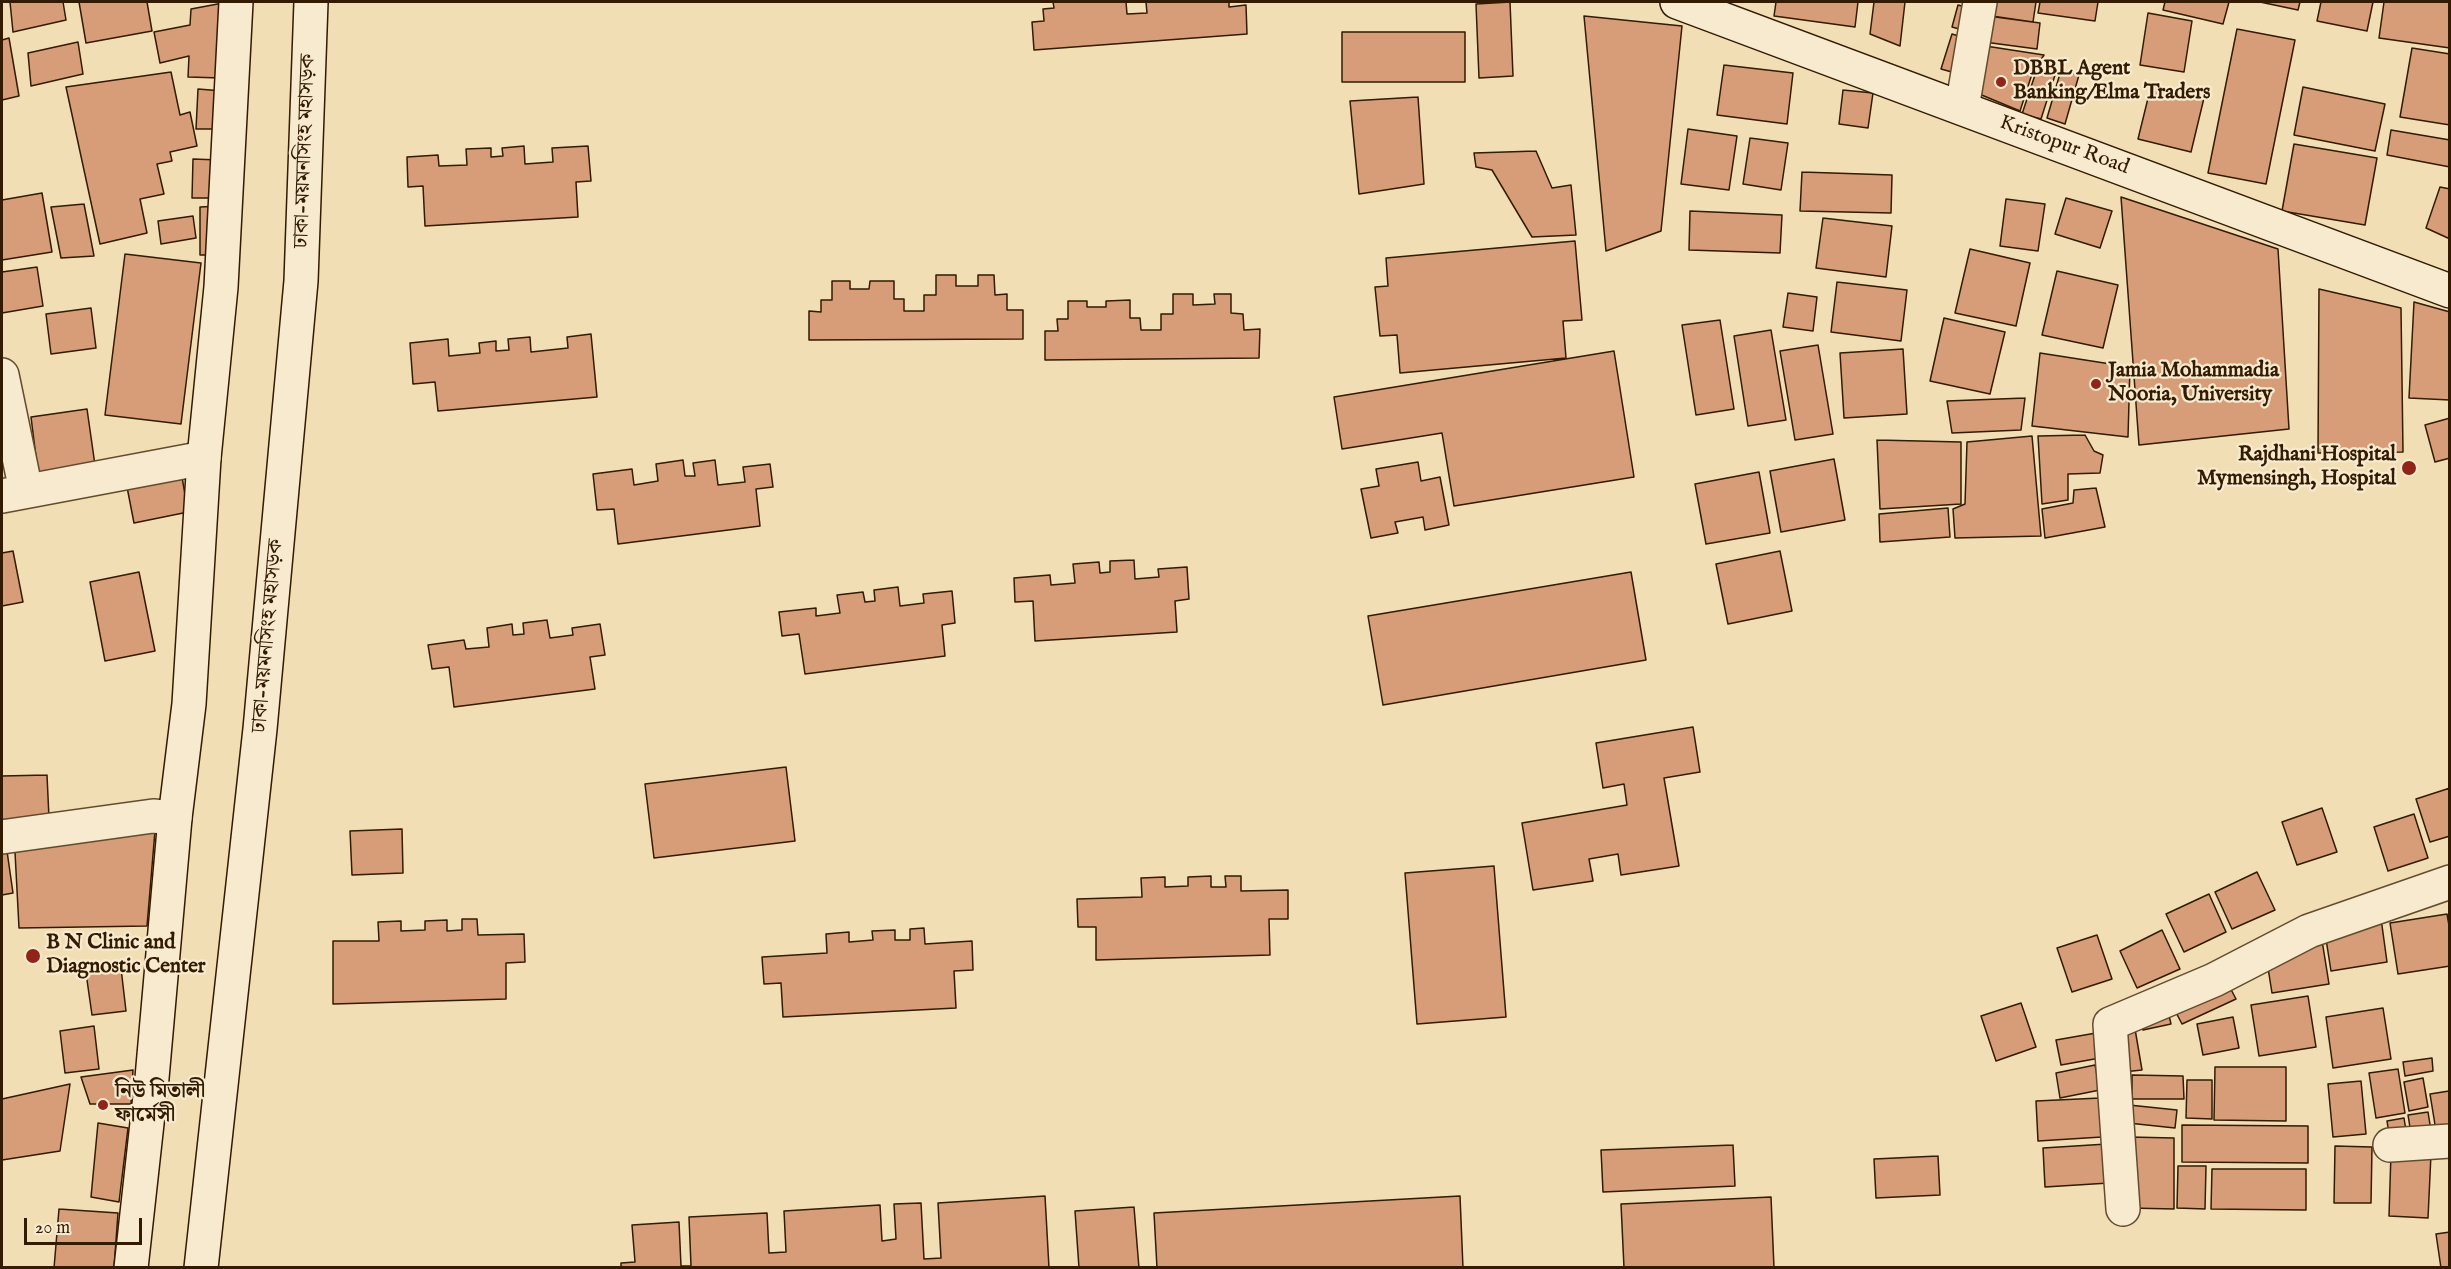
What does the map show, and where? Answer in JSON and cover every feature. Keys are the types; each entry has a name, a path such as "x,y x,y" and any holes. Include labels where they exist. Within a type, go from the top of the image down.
{"main road":[{"path":"131,1268 152,1078 175,818 189,704 204,458 221,287 236,2"},
{"name":"ঢাকা-ময়মনসিংহ মহাসড়ক","path":"201,1268 260,729 301,281 311,2"},
{"name":"Kristopur Road","path":"1677,2 1742,14 1962,108 2450,291"},
{"path":"1962,108 1980,2"},
{"path":"2,375 14,494 204,458"},
{"path":"2,837 153,816 175,818"},
{"path":"2123,1209 2110,1024 2214,980 2309,931 2450,882"},
{"path":"2390,1145 2450,1142"}],"building":[{"path":"10,2 63,2 66,20 13,32"},
{"path":"79,2 147,2 152,31 86,43"},
{"path":"1053,2 1126,2 1127,14 1147,13 1146,2 1229,2 1229,7 1246,5 1247,34 1034,50 1032,22 1044,21 1043,9 1054,8"},
{"path":"1510,2 1513,76 1479,78 1476,4"},
{"path":"1776,2 1858,2 1855,27 1774,16"},
{"path":"1874,2 1905,2 1900,46 1870,34"},
{"path":"1987,2 2036,2 2033,22 1985,15"},
{"path":"2040,2 2098,2 2095,21 2038,13"},
{"path":"2165,2 2229,2 2223,24 2163,10"},
{"path":"2260,2 2300,2 2298,10"},
{"path":"2321,2 2373,2 2367,31 2317,21"},
{"path":"2384,2 2450,2 2450,48 2379,38"},
{"path":"223,3 221,78 188,77 189,56 160,63 154,32 190,25 191,9"},
{"path":"1958,5 1976,10 1970,32 1952,27"},
{"path":"2148,13 2192,21 2184,72 2140,65"},
{"path":"1584,16 1682,26 1661,231 1606,251"},
{"path":"1988,16 2040,23 2037,49 1984,42"},
{"path":"2237,29 2295,40 2266,184 2208,173"},
{"path":"1342,32 1465,32 1465,82 1342,82"},
{"path":"1952,34 1969,39 1959,74 1941,69"},
{"path":"9,38 19,96 2,100 2,40"},
{"path":"78,42 83,74 31,86 28,53"},
{"name":"DBBL Agent Banking/Elma Traders","path":"1979,45 2044,55 2032,74 2020,111 1972,91"},
{"path":"2412,48 2450,54 2450,125 2400,117"},
{"path":"1724,65 1793,73 1787,124 1717,115"},
{"path":"2038,66 2056,72 2041,119 2022,114"},
{"path":"2061,70 2079,75 2065,124 2047,118"},
{"path":"171,72 180,115 190,112 197,146 170,152 172,161 157,164 164,194 140,199 147,233 100,244 66,87"},
{"path":"2151,86 2204,98 2191,152 2138,139"},
{"path":"2303,87 2385,104 2375,151 2294,135"},
{"path":"198,89 223,91 222,129 196,129"},
{"path":"1843,90 1873,93 1868,128 1839,124"},
{"path":"1418,97 1424,184 1359,194 1350,101"},
{"path":"1688,129 1737,136 1729,190 1681,184"},
{"path":"2391,130 2450,140 2450,167 2387,155"},
{"path":"1750,138 1788,143 1781,190 1743,184"},
{"path":"2294,144 2377,158 2365,225 2282,211"},
{"path":"524,146 525,164 553,162 552,148 588,146 591,181 576,182 578,217 425,226 423,186 408,187 407,157 438,155 439,166 467,165 466,149 491,148 491,157 503,156 502,148"},
{"path":"1536,151 1552,188 1571,185 1576,235 1532,237 1492,170 1476,167 1474,153"},
{"path":"193,159 219,160 218,198 192,198"},
{"path":"1802,172 1892,175 1891,213 1800,211"},
{"path":"2440,187 2450,189 2450,239 2426,228"},
{"path":"42,193 52,252 2,260 2,200"},
{"path":"2121,197 2278,249 2289,429 2139,445"},
{"path":"2066,198 2112,211 2100,248 2055,234"},
{"path":"2006,199 2045,204 2038,251 2000,246"},
{"path":"84,204 94,256 61,258 51,207"},
{"path":"221,206 220,255 200,255 200,207"},
{"path":"1690,211 1782,215 1780,253 1689,250"},
{"path":"193,216 196,238 161,244 158,221"},
{"path":"1823,218 1892,226 1886,277 1816,268"},
{"path":"1575,241 1582,320 1563,321 1566,358 1400,373 1397,335 1380,336 1375,287 1388,286 1386,258"},
{"path":"1970,249 2030,263 2016,326 1955,313"},
{"path":"125,254 201,263 181,424 105,415"},
{"path":"37,267 43,306 2,313 2,272"},
{"path":"2057,271 2118,285 2103,348 2042,335"},
{"path":"936,275 956,275 956,286 978,286 978,275 994,275 995,295 1007,294 1007,310 1023,310 1023,339 809,340 809,311 821,312 821,300 832,300 832,281 850,281 850,289 869,289 870,281 894,281 894,299 904,299 904,311 924,311 924,295 936,295"},
{"path":"1837,282 1907,290 1901,341 1831,332"},
{"path":"2319,289 2401,308 2403,452 2318,453"},
{"path":"1788,293 1817,297 1813,331 1783,327"},
{"path":"1173,294 1193,294 1193,305 1215,304 1214,294 1231,294 1231,313 1243,314 1244,330 1260,329 1259,358 1045,360 1045,331 1058,331 1057,319 1068,319 1068,301 1087,301 1087,307 1106,307 1106,301 1130,300 1130,318 1140,318 1141,330 1161,330 1161,314 1173,314"},
{"path":"2414,302 2450,312 2450,400 2409,398"},
{"path":"91,308 96,348 51,354 46,314"},
{"path":"1944,318 2005,332 1990,394 1930,381"},
{"path":"1720,320 1734,409 1696,415 1682,325"},
{"path":"1771,330 1786,420 1748,426 1734,336"},
{"path":"591,334 597,397 438,411 435,382 413,384 410,343 448,339 449,356 480,353 479,343 496,341 496,351 509,350 508,339 530,337 531,352 568,348 567,337"},
{"path":"1818,345 1833,434 1795,440 1780,351"},
{"path":"1903,349 1907,414 1844,418 1840,353"},
{"path":"1614,351 1634,477 1454,506 1442,433 1342,449 1334,397"},
{"path":"2040,353 2130,367 2128,437 2032,426"},
{"path":"2025,398 2021,430 1952,433 1947,401"},
{"path":"87,409 95,465 38,473 31,417"},
{"path":"2450,418 2450,458 2435,462 2425,425"},
{"path":"2085,435 2094,451 2103,455 2100,473 2068,474 2068,500 2042,504 2038,436"},
{"path":"2032,436 2041,536 1955,538 1953,509 1965,504 1967,442"},
{"path":"1877,440 1961,442 1961,504 1880,509"},
{"path":"1834,459 1845,520 1781,532 1770,471"},
{"path":"683,460 685,476 695,476 693,463 715,460 718,485 745,482 743,467 770,464 773,487 756,489 760,526 618,544 614,509 597,510 593,474 632,469 634,485 658,481 656,464"},
{"path":"1418,462 1421,481 1440,477 1449,525 1425,530 1423,517 1395,522 1398,533 1371,538 1361,489 1379,486 1376,469"},
{"path":"1759,472 1770,533 1706,544 1695,484"},
{"path":"182,477 188,512 134,523 127,487"},
{"path":"2096,488 2105,527 2045,538 2042,509 2073,503 2074,490"},
{"path":"1948,508 1950,537 1880,542 1879,514"},
{"path":"13,551 23,602 2,606 2,553"},
{"path":"1780,551 1792,611 1728,624 1716,564"},
{"path":"1134,560 1135,579 1159,577 1158,569 1187,567 1189,599 1175,601 1177,632 1035,641 1033,601 1015,602 1014,578 1050,575 1051,585 1075,583 1073,564 1099,562 1100,573 1110,572 1110,561"},
{"path":"139,572 155,651 105,661 90,582"},
{"path":"1631,572 1646,660 1383,705 1368,616"},
{"path":"898,587 900,606 924,603 923,594 952,591 955,623 942,625 945,656 805,674 799,634 782,636 779,612 816,608 816,616 840,613 837,595 863,592 865,602 875,601 874,590"},
{"path":"547,620 550,638 573,635 572,628 600,624 605,655 590,657 595,689 454,707 449,667 432,669 428,645 464,640 466,649 489,647 487,628 512,624 513,635 524,634 523,623"},
{"path":"1693,727 1700,772 1664,778 1679,866 1621,875 1618,854 1589,859 1593,881 1533,890 1522,823 1627,805 1624,784 1603,788 1596,743"},
{"path":"786,767 795,841 654,858 645,784"},
{"path":"47,775 49,818 2,820 2,776"},
{"path":"2450,788 2450,836 2430,842 2416,799"},
{"path":"2322,808 2337,852 2297,865 2282,822"},
{"path":"2414,814 2428,858 2388,871 2374,827"},
{"path":"402,829 403,873 352,875 350,831"},
{"path":"155,831 147,926 19,928 15,852"},
{"path":"7,851 13,893 2,895 2,852"},
{"path":"1494,866 1506,1017 1417,1024 1405,873"},
{"path":"2257,872 2275,910 2232,929 2215,892"},
{"path":"1211,876 1211,887 1226,887 1225,876 1241,876 1241,891 1288,890 1288,919 1269,919 1270,955 1096,960 1096,927 1078,927 1077,899 1142,897 1141,878 1165,877 1165,887 1188,886 1188,877"},
{"path":"2209,894 2226,932 2184,952 2166,914"},
{"path":"2380,911 2387,962 2331,971 2323,920"},
{"path":"2447,914 2450,931 2450,966 2398,974 2390,923"},
{"path":"462,919 477,919 478,935 524,934 525,962 506,963 506,999 333,1004 333,941 379,941 378,922 401,921 401,931 425,930 425,921 447,920 447,931 462,930"},
{"path":"924,928 925,944 972,941 973,970 954,971 956,1008 783,1017 781,983 764,984 762,957 827,953 826,934 849,932 849,942 873,940 872,931 895,930 895,940 910,940 910,929"},
{"path":"2162,930 2180,969 2137,988 2120,951"},
{"path":"2321,934 2329,984 2272,993 2264,943"},
{"path":"2097,935 2112,979 2072,992 2057,948"},
{"path":"121,968 126,1011 92,1015 86,973"},
{"path":"2225,978 2236,999 2182,1024 2171,1003"},
{"path":"2308,996 2316,1047 2259,1056 2251,1005"},
{"path":"2021,1003 2036,1047 1996,1061 1981,1016"},
{"path":"2167,1007 2171,1024 2143,1030 2139,1013"},
{"path":"2383,1008 2391,1059 2333,1068 2326,1017"},
{"path":"2233,1017 2239,1048 2203,1055 2197,1024"},
{"path":"2134,1023 2142,1070 2123,1072 2116,1026"},
{"path":"94,1026 99,1069 65,1073 60,1031"},
{"path":"2096,1033 2100,1058 2061,1065 2056,1040"},
{"path":"2432,1058 2433,1071 2405,1076 2403,1062"},
{"path":"2095,1065 2100,1090 2060,1098 2056,1073"},
{"path":"2215,1067 2286,1067 2286,1121 2214,1120"},
{"path":"2398,1069 2405,1113 2376,1118 2369,1073"},
{"path":"133,1070 131,1104 90,1104 81,1077"},
{"path":"2132,1075 2183,1076 2184,1099 2132,1099"},
{"path":"2423,1078 2428,1107 2409,1111 2404,1082"},
{"path":"2187,1080 2212,1080 2212,1119 2186,1118"},
{"path":"2361,1081 2366,1134 2333,1137 2328,1084"},
{"path":"70,1084 60,1151 2,1160 2,1099"},
{"path":"2449,1091 2450,1136 2437,1137 2430,1094"},
{"path":"2100,1098 2102,1137 2038,1141 2036,1101"},
{"path":"2129,1105 2177,1110 2175,1128 2128,1123"},
{"path":"2428,1112 2432,1137 2412,1140 2408,1115"},
{"path":"2404,1118 2407,1137 2390,1140 2387,1121"},
{"path":"98,1123 128,1128 119,1202 91,1197"},
{"path":"2182,1125 2308,1126 2308,1163 2182,1162"},
{"path":"2129,1137 2174,1138 2174,1209 2129,1208"},
{"path":"2107,1144 2109,1183 2045,1187 2043,1148"},
{"path":"1733,1145 1735,1186 1603,1192 1601,1150"},
{"path":"2335,1146 2372,1147 2371,1203 2334,1203"},
{"path":"2391,1153 2431,1154 2428,1218 2389,1216"},
{"path":"1938,1156 1940,1195 1876,1198 1874,1159"},
{"path":"2178,1166 2206,1166 2205,1209 2177,1208"},
{"path":"2212,1169 2306,1169 2306,1210 2211,1209"},
{"path":"1045,1196 1049,1268 621,1268 621,1263 635,1262 632,1225 679,1222 681,1266 691,1266 689,1217 767,1213 769,1253 786,1252 784,1211 880,1205 882,1241 896,1239 894,1204 921,1203 924,1259 941,1258 938,1203"},
{"path":"1460,1196 1463,1268 1157,1268 1154,1213"},
{"path":"1771,1197 1774,1268 1624,1268 1621,1204"},
{"path":"1134,1207 1139,1268 1079,1268 1075,1211"},
{"path":"59,1209 118,1213 114,1268 54,1268"},
{"path":"2450,1232 2450,1268 2441,1268 2436,1234"}],"place":[{"name":"DBBL Agent Banking/Elma Traders","path":"2001,82"},
{"name":"Jamia Mohammadia Nooria, University","path":"2096,384"},
{"name":"Rajdhani Hospital Mymensingh, Hospital","path":"2409,468"},
{"name":"B N Clinic and Diagnostic Center","path":"33,956"},
{"name":"নিউ মিতালী ফার্মেসী","path":"103,1105"}]}
